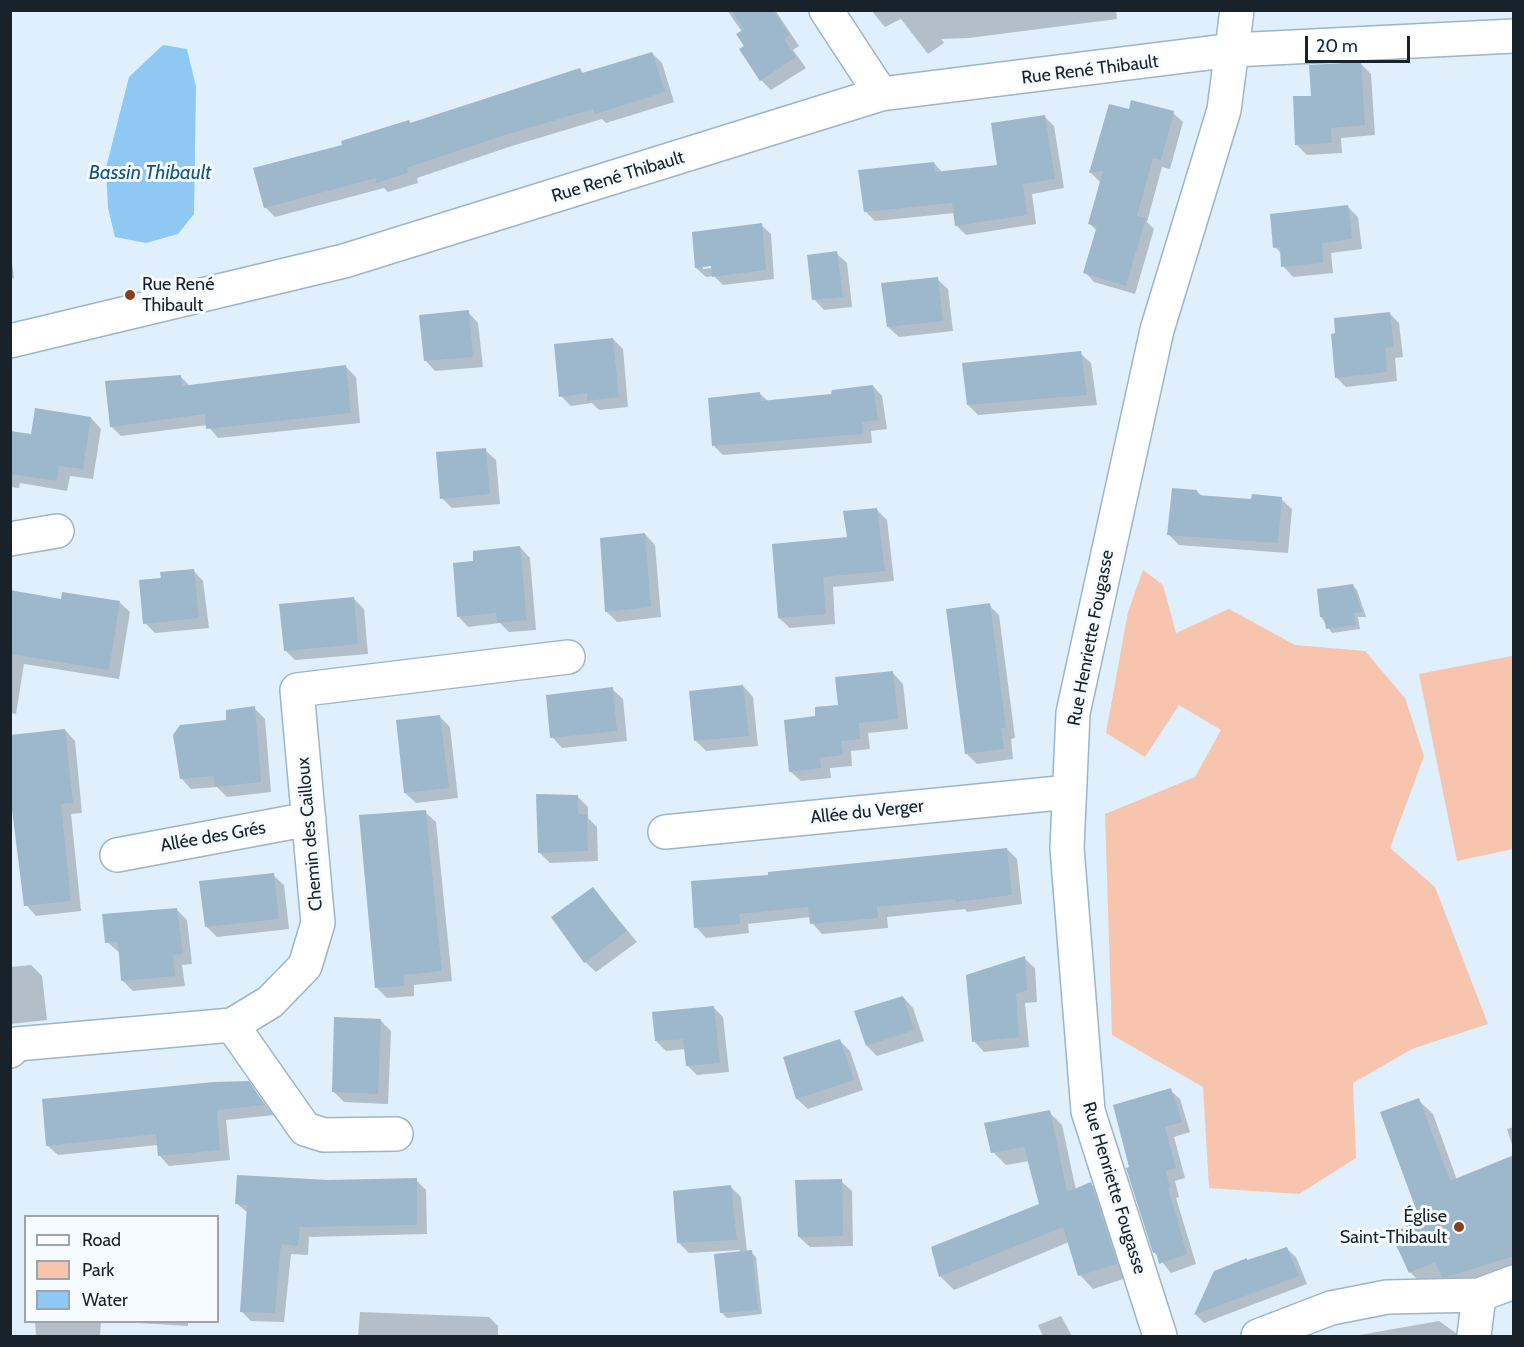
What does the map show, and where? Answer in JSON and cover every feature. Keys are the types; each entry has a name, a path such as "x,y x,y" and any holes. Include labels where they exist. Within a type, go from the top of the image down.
{"street":[{"path":"826,10 881,94"},
{"name":"Rue Henriette Fougasse","path":"1160,1336 1088,1111 1067,848 1073,713 1157,330 1224,110 1237,10"},
{"name":"Rue René Thibault","path":"10,341 344,261 881,94 1145,63 1233,50 1514,36"},
{"path":"10,539 57,531"},
{"name":"Chemin des Cailloux","path":"10,1051 17,1044 232,1025 270,1002 305,966 318,923 297,690 568,657"},
{"name":"Allée du Verger","path":"664,832 1069,792"},
{"name":"Allée des Grés","path":"117,855 309,819"},
{"path":"232,1025 305,1129 324,1135 396,1134"},
{"path":"1258,1336 1331,1308 1387,1297 1479,1295 1514,1282"},
{"path":"1474,1336 1479,1295"}],"green space":[{"path":"1143,570 1163,585 1176,633 1229,609 1295,645 1365,651 1405,698 1424,756 1390,848 1435,887 1488,1024 1412,1049 1353,1083 1356,1158 1299,1194 1209,1188 1203,1087 1112,1035 1105,814 1195,777 1221,730 1179,705 1145,757 1106,733 1128,612"},
{"path":"1512,656 1513,849 1457,861 1419,674"}],"water":[{"name":"Bassin Thibault","path":"163,45 187,49 196,87 194,214 178,234 146,243 115,237 108,208 106,168 129,77"}],"building":[{"path":"731,10 773,10 790,35 784,39 796,57 760,81 739,49 744,46 736,34 744,29"},
{"path":"652,52 665,92 595,114 593,109 502,136 407,168 408,173 376,183 376,178 264,208 253,168 342,145 341,141 409,120 410,123 580,68 582,73"},
{"path":"1361,62 1365,125 1331,128 1332,143 1295,145 1293,96 1311,96 1309,65"},
{"path":"1131,100 1174,111 1161,160 1153,158 1137,216 1146,218 1126,286 1083,273 1097,226 1088,224 1103,171 1089,173 1109,104 1129,109"},
{"path":"1045,115 1055,179 1023,184 1027,215 955,226 952,203 864,212 858,170 934,162 935,172 997,165 991,123"},
{"path":"1348,205 1352,239 1322,243 1323,263 1281,267 1280,247 1273,248 1270,214"},
{"path":"762,223 766,270 712,277 711,266 695,268 692,232"},
{"path":"837,251 843,297 812,300 807,255"},
{"path":"938,277 943,321 887,327 881,283"},
{"path":"469,310 473,357 424,361 419,315"},
{"path":"1390,312 1394,347 1385,348 1387,372 1335,378 1331,334 1335,333 1334,318"},
{"path":"613,338 619,397 587,401 587,393 559,397 554,344"},
{"path":"1081,351 1087,395 967,405 962,363"},
{"path":"346,365 351,413 206,429 205,414 110,427 105,381 181,375 182,386"},
{"path":"873,385 878,420 862,422 863,434 712,446 708,398 760,392 761,401 831,394 832,390"},
{"path":"35,408 91,417 83,469 59,466 57,481 10,474 10,431 31,434"},
{"path":"486,448 490,494 440,499 436,452"},
{"path":"1172,488 1197,490 1197,495 1251,499 1252,494 1282,497 1278,543 1167,535"},
{"path":"877,508 885,571 823,577 826,614 778,618 772,544 847,537 843,511"},
{"path":"645,533 651,607 605,612 600,538"},
{"path":"520,546 527,620 497,623 496,613 457,617 453,563 473,561 473,551"},
{"path":"194,569 199,618 143,624 139,580 161,578 160,572"},
{"path":"1353,584 1362,612 1354,613 1356,625 1326,629 1324,617 1320,617 1317,589"},
{"path":"10,590 61,599 62,592 120,601 109,670 10,654"},
{"path":"354,597 358,644 284,651 279,604"},
{"path":"990,603 1006,728 1001,728 1004,749 965,754 946,609"},
{"path":"893,671 898,719 859,723 860,739 841,741 843,755 820,758 821,768 789,772 784,720 815,716 815,707 838,705 835,677"},
{"path":"743,685 749,736 694,741 689,691"},
{"path":"613,687 617,731 550,738 546,695"},
{"path":"255,706 261,782 215,787 214,776 180,779 173,735 180,725 226,720 226,710"},
{"path":"440,715 449,788 404,793 396,720"},
{"path":"65,729 73,803 61,804 71,901 24,906 10,794 10,735"},
{"path":"536,794 578,795 578,814 587,815 588,851 538,853"},
{"path":"426,810 442,971 404,975 404,986 375,988 359,815"},
{"path":"1007,848 1012,895 956,902 955,899 877,907 878,918 810,924 808,907 739,914 740,924 694,928 691,881 768,875 768,872"},
{"path":"274,873 279,919 205,927 199,881"},
{"path":"593,887 627,931 584,963 551,917"},
{"path":"177,908 183,954 173,955 175,976 121,981 118,942 105,943 102,914"},
{"path":"1025,956 1027,991 1016,993 1019,1037 972,1042 966,975"},
{"path":"903,996 914,1030 866,1046 854,1011"},
{"path":"714,1006 720,1063 686,1066 683,1039 655,1041 652,1012"},
{"path":"334,1017 381,1019 378,1094 332,1092"},
{"path":"840,1039 854,1080 796,1099 783,1057"},
{"path":"249,1081 265,1105 217,1110 220,1150 158,1156 156,1134 46,1146 42,1099 214,1082"},
{"path":"1171,1088 1182,1122 1165,1127 1176,1168 1166,1171 1170,1187 1168,1188 1187,1254 1159,1264 1156,1252 1153,1253 1126,1168 1129,1167 1113,1105"},
{"name":"Église Saint-Thibault","path":"1419,1098 1450,1181 1514,1155 1514,1256 1447,1277 1442,1277 1435,1262 1409,1273 1391,1234 1420,1220 1380,1112"},
{"path":"1050,1110 1067,1192 1091,1182 1117,1264 1078,1276 1063,1227 939,1277 931,1247 1039,1204 1024,1147 991,1153 984,1123"},
{"path":"237,1175 329,1180 417,1178 417,1225 300,1227 298,1246 281,1244 275,1313 240,1312 247,1205 235,1204"},
{"path":"842,1179 843,1236 798,1237 795,1180"},
{"path":"731,1185 737,1240 677,1243 673,1191"},
{"path":"1287,1247 1299,1276 1194,1315 1214,1271 1247,1258 1247,1260"},
{"path":"752,1250 758,1310 720,1313 714,1254"}],"place":[{"name":"Rue René Thibault","path":"130,295"},
{"name":"Église Saint-Thibault","path":"1459,1227"}]}
